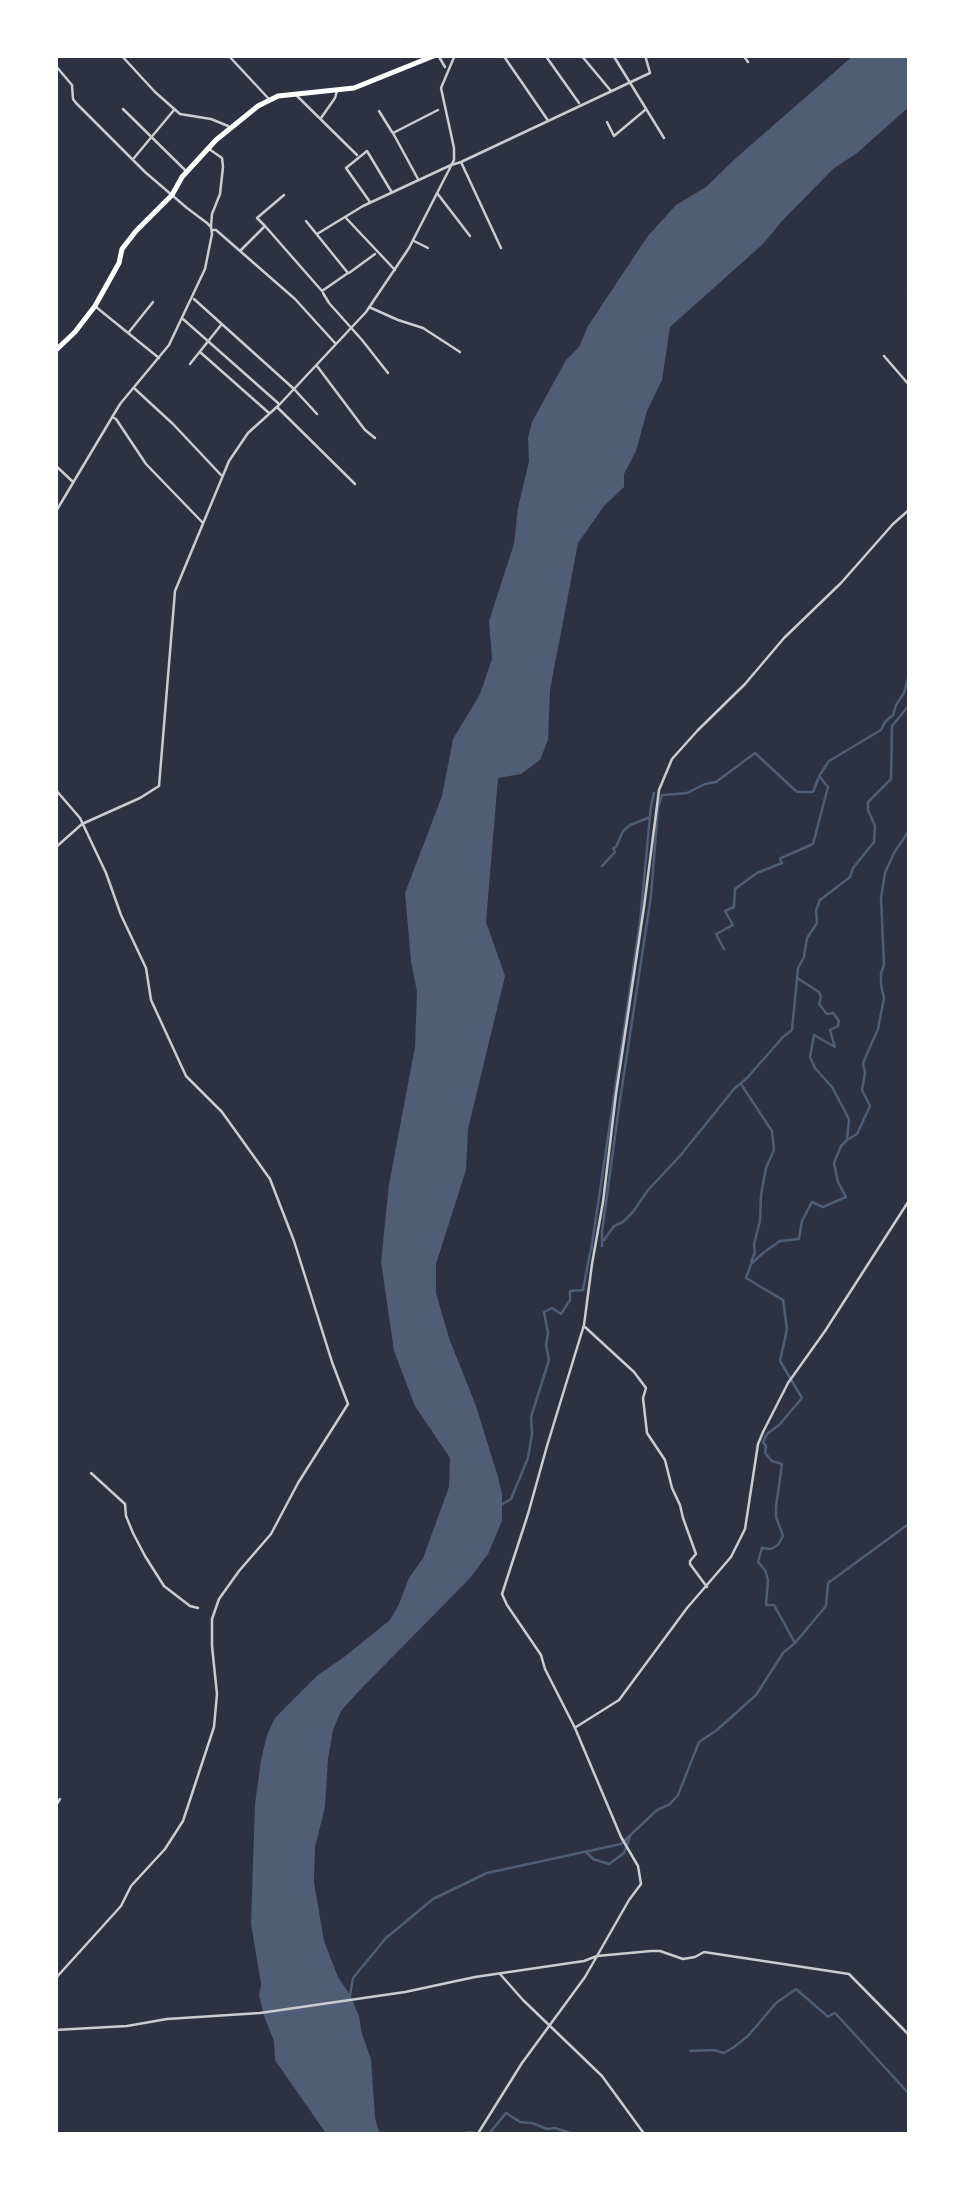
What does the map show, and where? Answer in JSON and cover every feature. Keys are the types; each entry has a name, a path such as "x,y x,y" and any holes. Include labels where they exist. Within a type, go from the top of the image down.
{"main road":[{"path":"55,352 94,306 129,239 172,195 216,140 269,100 294,93 354,88 419,58 437,55"}],"street":[{"path":"121,55 180,114 212,119 232,128"},
{"path":"228,55 269,100"},
{"path":"437,55 447,70"},
{"path":"55,848 82,824 159,786 176,591 222,476 248,432 278,406 369,307 413,240 454,160 441,88 455,55"},
{"path":"503,55 548,120"},
{"path":"544,55 580,104"},
{"path":"581,55 611,92"},
{"path":"612,55 664,138"},
{"path":"318,234 370,202 631,82 650,71 645,55"},
{"path":"743,55 748,62"},
{"path":"55,65 72,85 73,98 133,159 295,299 336,344"},
{"path":"320,119 338,90"},
{"path":"294,93 359,158"},
{"path":"133,159 175,109"},
{"path":"607,122 614,136 646,109"},
{"path":"123,110 187,172"},
{"path":"393,133 438,110"},
{"path":"379,111 419,180"},
{"path":"55,513 112,417 169,345 205,269 223,167 222,158 208,148"},
{"path":"370,202 346,168 367,151 392,193"},
{"path":"461,162 501,248"},
{"path":"436,192 470,236"},
{"path":"284,195 257,218 388,373"},
{"path":"345,217 394,270"},
{"path":"306,221 348,274"},
{"path":"240,251 265,226"},
{"path":"413,240 428,248"},
{"path":"322,291 378,252"},
{"path":"192,297 317,414"},
{"path":"128,333 152,302"},
{"path":"94,306 159,358"},
{"path":"369,307 423,328 460,352"},
{"path":"182,318 355,484"},
{"path":"190,364 222,324"},
{"path":"200,352 270,413"},
{"path":"884,356 910,386"},
{"path":"316,365 375,438"},
{"path":"134,388 222,476"},
{"path":"112,417 146,464 204,524"},
{"path":"55,465 74,483"},
{"path":"55,492 63,500"},
{"path":"477,2135 549,2025 585,1978 641,1884 638,1866 620,1837 541,1655 502,1594 584,1325 659,790 672,759 910,509"},
{"path":"55,789 80,818 106,873 120,914 146,968 151,1000 186,1076 222,1112 270,1179 348,1404 271,1534 239,1571 212,1619 217,1694 214,1727 183,1821 131,1886 121,1906 55,1979"},
{"path":"575,1728 619,1700 731,1557 749,1512 758,1444 788,1383 910,1198"},
{"path":"584,1325 646,1388 647,1433 666,1460 696,1554 690,1564 707,1586"},
{"path":"92,1473 125,1504 133,1533 164,1586 198,1608"},
{"path":"55,1807 60,1798"},
{"path":"55,2030 260,2013 651,1950 683,1959 704,1952 849,1974 910,2036"},
{"path":"500,1974 602,2076 645,2135"}],"water":[{"path":"854,55 910,55 910,106 833,169 763,244 670,327 662,380 624,474 624,487 604,506 578,543 550,690 548,740 540,760 521,774 498,778 486,922 505,976 468,1129 466,1170 436,1264 436,1293 498,1477 502,1521 488,1554 470,1578 358,1692 341,1711 333,1730 325,1807 315,1847 314,1882 324,1941 359,2016 371,2059 380,2135 327,2135 275,2060 274,2041 259,1995 261,1984 251,1924 255,1804 261,1760 275,1718 318,1675 390,1620 423,1558 449,1487 450,1458 415,1406 394,1351 381,1262 389,1184 415,1047 417,992 405,893 442,796 453,739 480,694 492,659 489,621 514,544 532,422 566,360 579,347 588,326 647,237 676,205 706,187"}],"waterway":[{"path":"724,949 716,934 733,925 725,911 734,907 735,889 757,873 782,863 781,858 813,844 828,787 819,776 829,761 881,730 904,693 910,671"},
{"path":"795,1643 774,1605 766,1605 768,1580 758,1562 762,1548 771,1549 783,1536 776,1517 782,1464 765,1453 763,1442 802,1398 780,1361 787,1329 783,1300 746,1278 751,1264 763,1253 780,1241 799,1239 802,1221 812,1202 823,1207 846,1197 834,1163 847,1140 849,1119 810,1057 814,1035 835,1047 830,1030 839,1021 819,1004 819,992 797,978 798,968 807,938 817,923 820,900 850,877 874,842 875,826 868,802 891,779 892,726 910,704"},
{"path":"664,795 687,793 716,782 755,753 797,792 813,792 818,779"},
{"path":"591,1251 640,922 654,793"},
{"path":"602,1246 662,795"},
{"path":"602,866 615,852 613,848 623,831 648,818"},
{"path":"882,919 885,873 910,829"},
{"path":"849,1139 857,1134 870,1106 862,1090 863,1063 878,1029 884,998 882,921"},
{"path":"604,1240 614,1226 633,1212 734,1089 792,1030 797,979"},
{"path":"741,1084 772,1131 774,1150 766,1168 751,1262"},
{"path":"499,1506 511,1499 528,1458 531,1417 549,1360 544,1312 552,1308 561,1314 570,1300 570,1291 583,1290 590,1253"},
{"path":"350,1996 353,1978 386,1938 433,1899 487,1873 621,1844 657,1810 670,1804 678,1795 699,1742 756,1695 783,1653 826,1606 828,1583 910,1523"},
{"path":"587,1853 609,1864 624,1853 630,1836"},
{"path":"690,2051 724,2053 748,2036 776,2003 796,1989 828,2017 836,2014 910,2095"},
{"path":"488,2135 506,2113 520,2122 570,2133"},
{"path":"455,2135 481,2135"}]}
